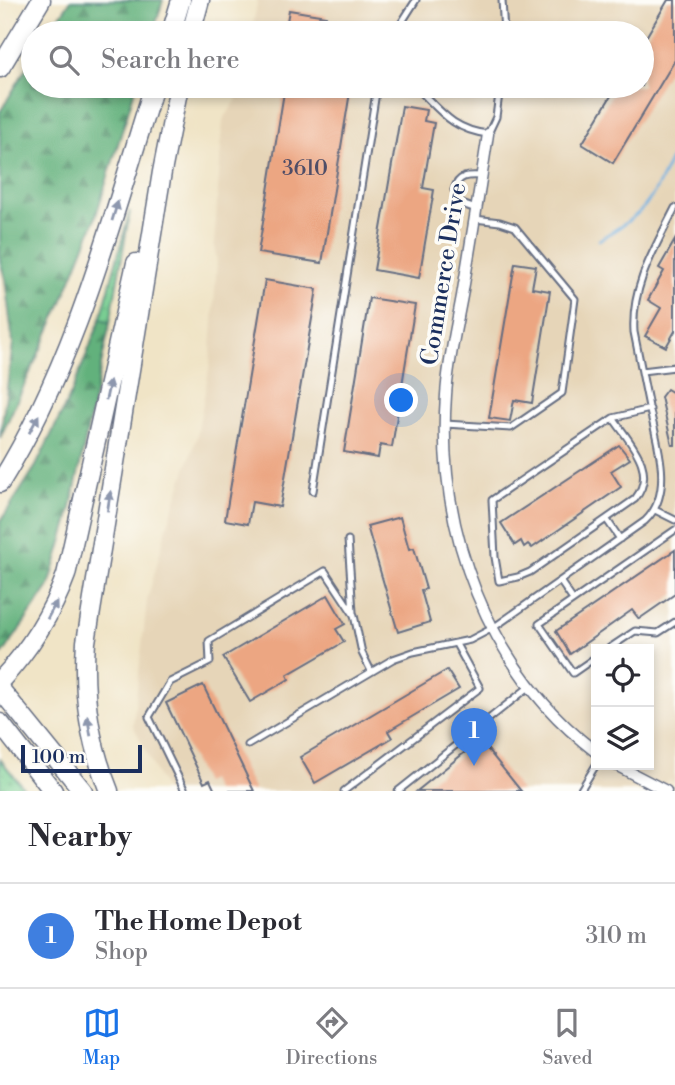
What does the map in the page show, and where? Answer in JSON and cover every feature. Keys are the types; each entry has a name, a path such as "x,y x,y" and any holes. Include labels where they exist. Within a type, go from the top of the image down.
{"highway":[{"path":"28,21 41,0"},
{"path":"175,21 181,0"},
{"path":"194,21 200,0"},
{"path":"0,68 21,33"},
{"path":"0,483 39,415 68,352 150,98"},
{"path":"0,681 31,645 57,600 71,556 156,171 175,98"},
{"path":"108,791 98,765 87,719 84,691 86,642 176,98"},
{"path":"0,689 83,791"},
{"path":"0,723 53,791"}],"street":[{"name":"Commerce Drive","path":"488,134 449,370 445,425 447,477 458,536 475,589 493,628 528,687 562,724 591,748"},
{"path":"626,770 666,791"}],"lane":[{"path":"402,21 415,0"},
{"path":"502,0 503,21"},
{"path":"313,491 375,98"},
{"path":"427,98 462,129 488,134 496,117 498,98"},
{"path":"445,425 511,428 562,393 575,299 515,228 476,214 462,204 454,190 458,180 464,176 481,176"},
{"path":"248,745 371,671 413,652 470,640 493,628 645,521 655,510 661,492 661,467 634,332 635,297 644,271 675,208"},
{"path":"642,371 675,367"},
{"path":"613,418 639,456 645,474 641,491 635,499 607,520 530,572 518,578 499,581 492,500 613,418 650,409"},
{"path":"655,510 675,520"},
{"path":"607,520 620,539"},
{"path":"591,660 573,673 539,624 675,530"},
{"path":"348,540 354,615 362,653 371,671"},
{"path":"185,791 149,717 170,682 211,662 209,641 325,571 354,615"},
{"path":"560,581 573,600"},
{"path":"616,644 635,631 658,633 675,622"},
{"path":"344,791 480,688 456,644"},
{"path":"398,791 528,687"},
{"path":"580,791 593,770"}],"shaded area":[{"path":"258,0 675,0 675,783 668,779 662,791 165,791 133,725 147,601 167,527 197,436 210,364 217,261 214,245 223,120 237,98 654,98 654,21 254,21"}],"green space":[{"path":"71,0 163,0 157,21 57,21"},
{"path":"21,77 21,98 132,98 93,225 60,307 0,438 13,344 5,279 0,261 0,112"},
{"path":"130,211 110,323 101,318"},
{"path":"101,318 110,323 68,522 49,586 3,654 0,651 0,522 36,466 71,394"},
{"path":"0,759 26,791 0,791"}],"building":[{"path":"668,0 675,0 675,60 654,95 654,24"},
{"path":"289,10 326,16 325,21 287,21"},
{"path":"283,98 349,98 322,263 258,253"},
{"path":"610,98 652,98 613,163 582,144"},
{"path":"402,106 426,110 424,121 434,123 423,188 434,190 419,278 374,270"},
{"path":"675,240 675,331 666,347 645,336 661,308 648,300 664,271 659,268"},
{"path":"515,263 536,266 532,288 550,291 532,403 514,400 510,421 489,418"},
{"path":"265,280 317,289 280,507 252,502 248,524 225,520"},
{"path":"369,298 415,305 392,447 380,445 378,458 344,452"},
{"path":"667,389 675,394 675,445 672,445 661,397"},
{"path":"619,445 630,459 611,471 621,487 532,548 528,544 524,547 521,541 515,545 501,523"},
{"path":"400,517 409,549 414,548 426,589 421,590 430,622 398,632 367,526"},
{"path":"675,550 675,594 639,619 632,610 570,654 556,631"},
{"path":"328,595 345,624 336,629 344,642 287,675 289,679 250,702 223,657"},
{"path":"447,670 459,689 388,731 392,738 315,783 300,757"},
{"path":"203,685 254,791 215,791 210,780 204,783 166,703"},
{"path":"480,740 521,791 417,791"}],"waterway":[{"path":"599,240 644,207 675,149"}],"place":[{"name":"The Home Depot","path":"474,766"}]}
